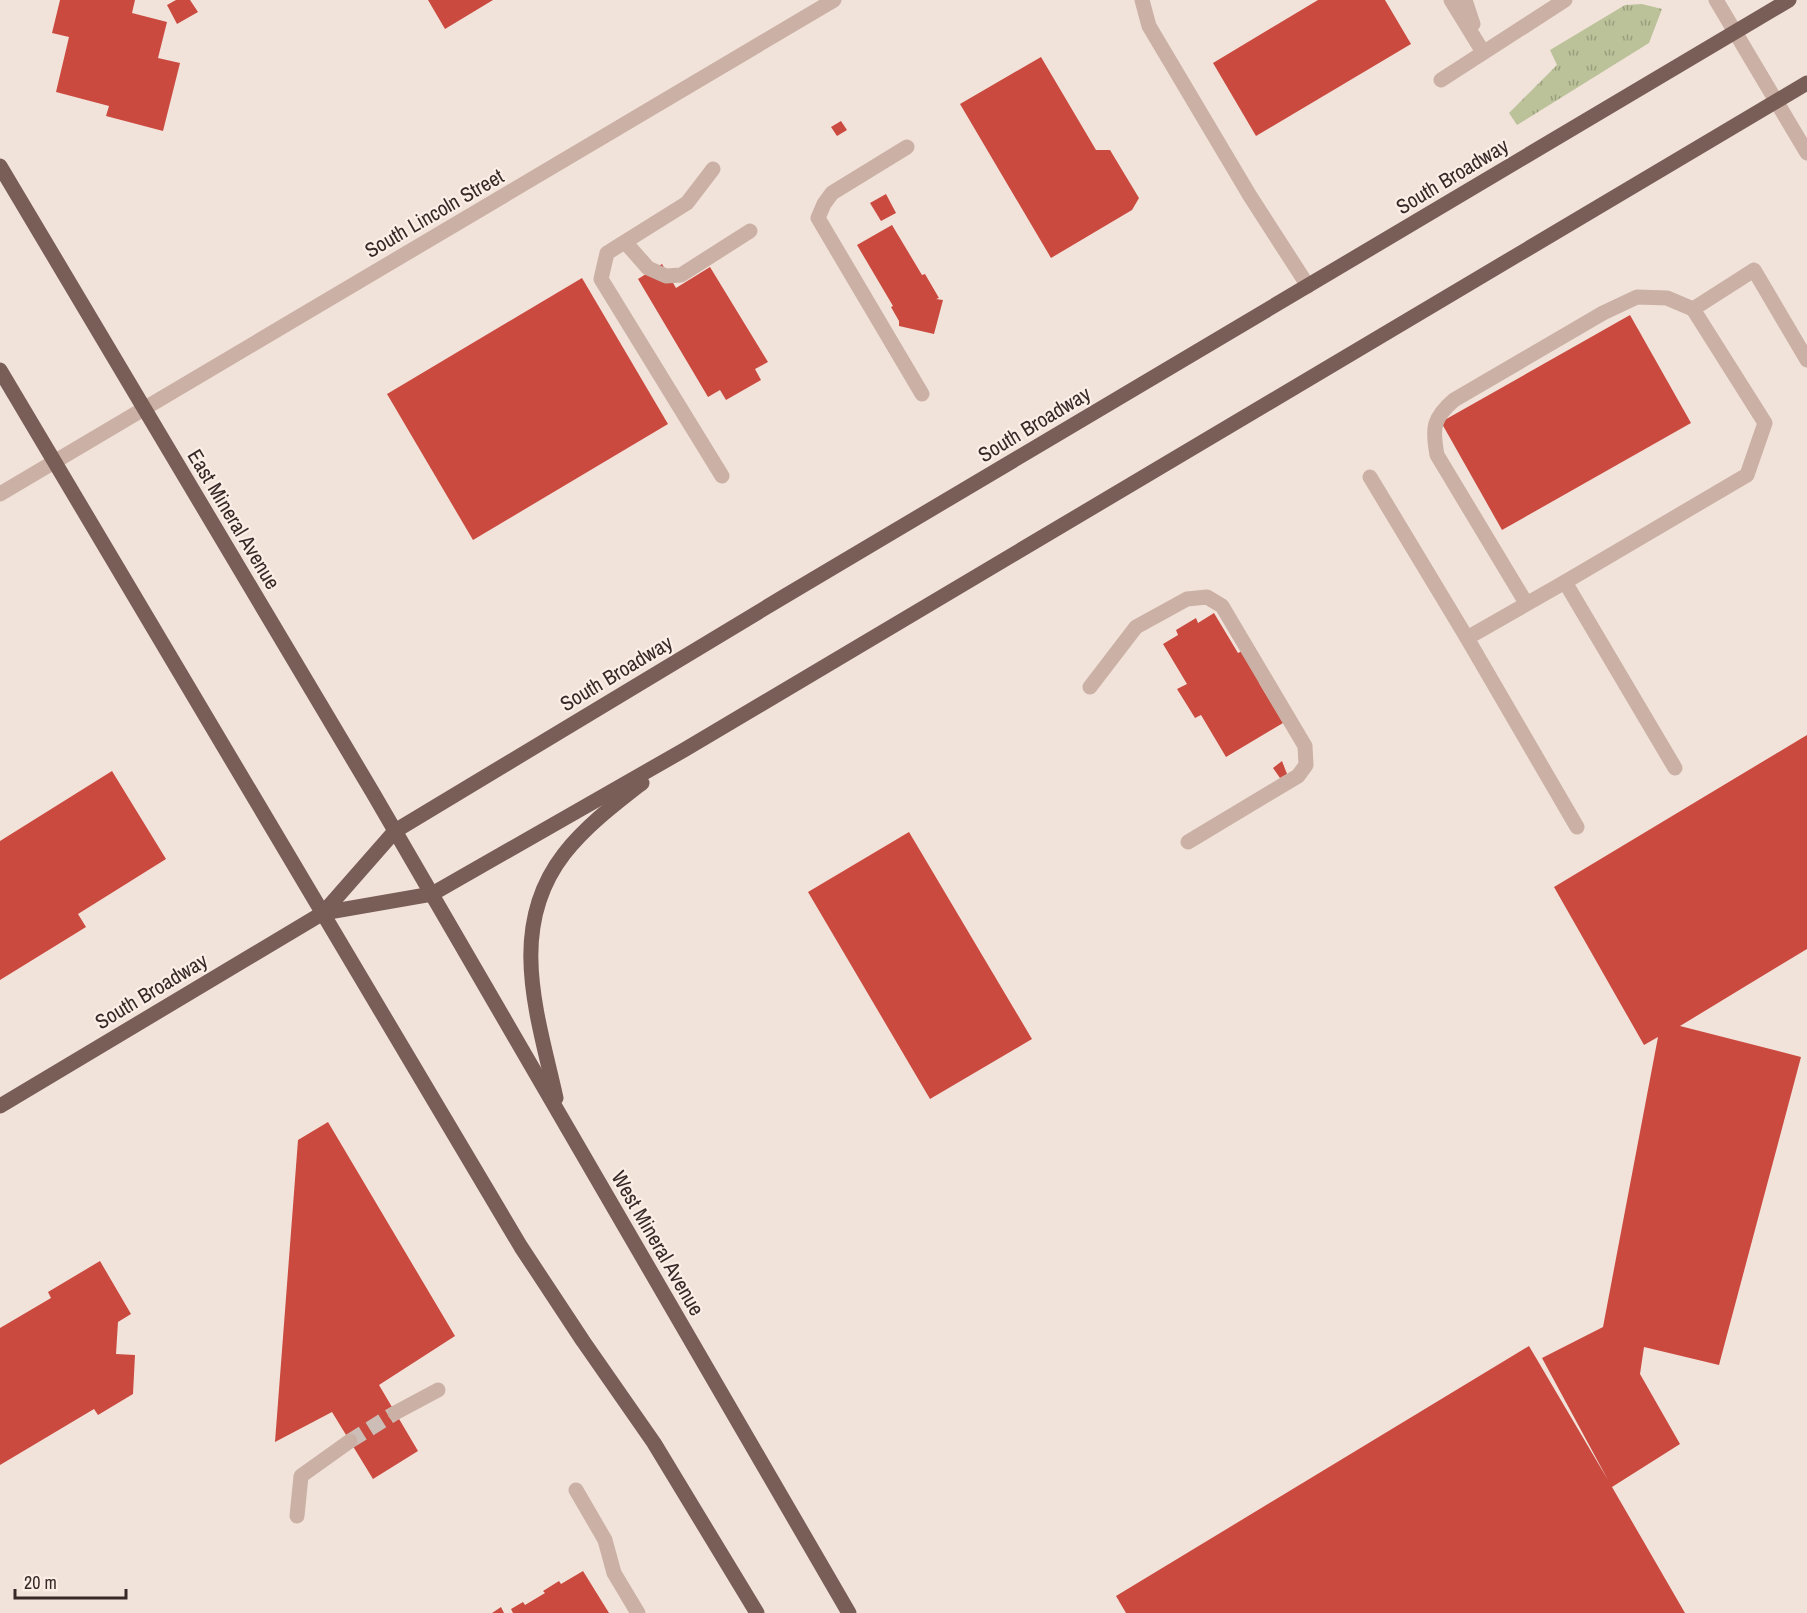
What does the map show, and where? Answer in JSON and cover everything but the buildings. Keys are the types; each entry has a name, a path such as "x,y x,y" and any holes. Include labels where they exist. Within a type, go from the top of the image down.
{"main road":[{"name":"South Broadway","path":"0,1106 323,913 395,831 1789,0"},
{"name":"South Broadway","path":"323,913 432,894 684,750 1807,83"},
{"name":"East Mineral Avenue","path":"0,166 432,894"},
{"path":"0,370 521,1246 654,1443 757,1613"},
{"path":"559,1113 533,991 530,964 532,931 541,900 558,862 577,839 599,818 684,750"},
{"name":"West Mineral Avenue","path":"432,894 849,1613"}],"street":[{"name":"South Lincoln Street","path":"0,494 834,0"},
{"path":"1142,0 1149,26 1250,196 1308,286"},
{"path":"1451,0 1483,52"},
{"path":"1465,0 1483,52"},
{"path":"1441,80 1565,0"},
{"path":"1716,0 1807,153"},
{"path":"907,147 832,193 818,218 922,394"},
{"path":"713,169 687,203 607,253 601,279 722,476"},
{"path":"625,242 648,268 666,276 681,275 750,231"},
{"path":"1693,309 1754,270 1807,360"},
{"path":"1467,638 1747,475 1765,423 1693,309 1667,298 1637,297 1602,313 1454,400 1436,419 1434,438 1437,455 1526,603"},
{"path":"1370,477 1577,827"},
{"path":"1565,582 1675,768"},
{"path":"1090,687 1136,627 1187,599 1207,597 1222,606 1305,746 1306,765 1298,776 1188,842"},
{"path":"395,1413 438,1390"},
{"path":"297,1516 301,1476 350,1441"},
{"path":"576,1490 605,1540 614,1573 638,1613"}],"green space":[{"path":"1642,4 1662,9 1649,43 1517,125 1509,113 1557,65 1550,50 1625,5"}],"tunnel":[{"path":"350,1441 395,1413"}]}
